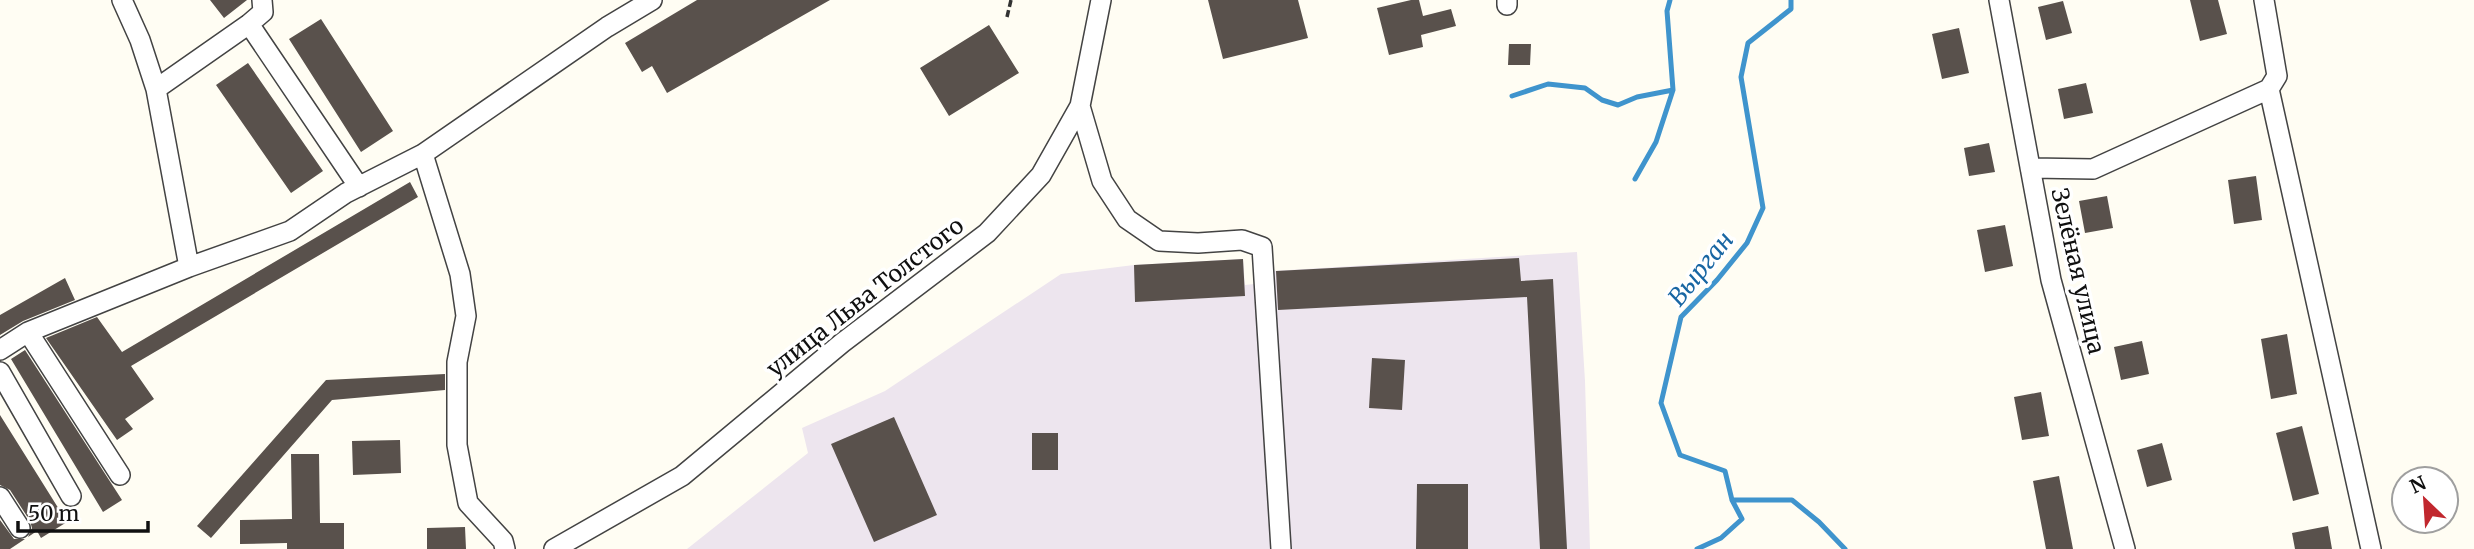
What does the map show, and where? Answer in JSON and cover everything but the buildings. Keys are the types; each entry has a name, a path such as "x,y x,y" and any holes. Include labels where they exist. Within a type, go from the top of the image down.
{"street":[{"path":"122,0 140,40 156,89 189,267"},
{"path":"0,350 28,332 189,267 290,231 359,187 423,154 607,27 652,0"},
{"name":"улица Льва Толстого","path":"554,549 682,476 842,343 987,233 1041,175 1080,106 1101,0"},
{"name":"Зелёная улица","path":"1998,0 2051,280 2125,549"},
{"path":"2030,169 2093,169 2269,89 2277,76 2264,0"},
{"path":"156,89 263,9 359,187"},
{"path":"2269,89 2371,549"},
{"path":"1080,106 1102,181 1127,219 1158,241 1198,243 1242,240 1262,247 1281,549"},
{"path":"423,154 460,274 466,316 457,362 457,445 468,503 503,541 505,549"},
{"path":"28,332 120,475"},
{"path":"0,372 71,496"},
{"path":"0,497 20,528"}],"path":[{"path":"1007,17 1011,0"}],"shaded area":[{"path":"1577,252 1585,381 1590,549 687,549 808,453 802,428 885,391 1061,274 1134,265 1243,259 1245,285 1273,282 1273,271"}],"waterway":[{"path":"1635,179 1656,142 1673,90 1667,11 1670,0"},
{"name":"Вырган","path":"1791,0 1791,9 1748,43 1741,77 1763,208 1747,243 1717,280 1681,317 1661,403 1680,455 1725,471 1732,500 1792,500 1819,522 1845,549"},
{"path":"1512,96 1548,84 1585,88 1602,100 1618,105 1637,97 1673,90"},
{"path":"1697,549 1721,538 1742,519 1732,500"}]}
